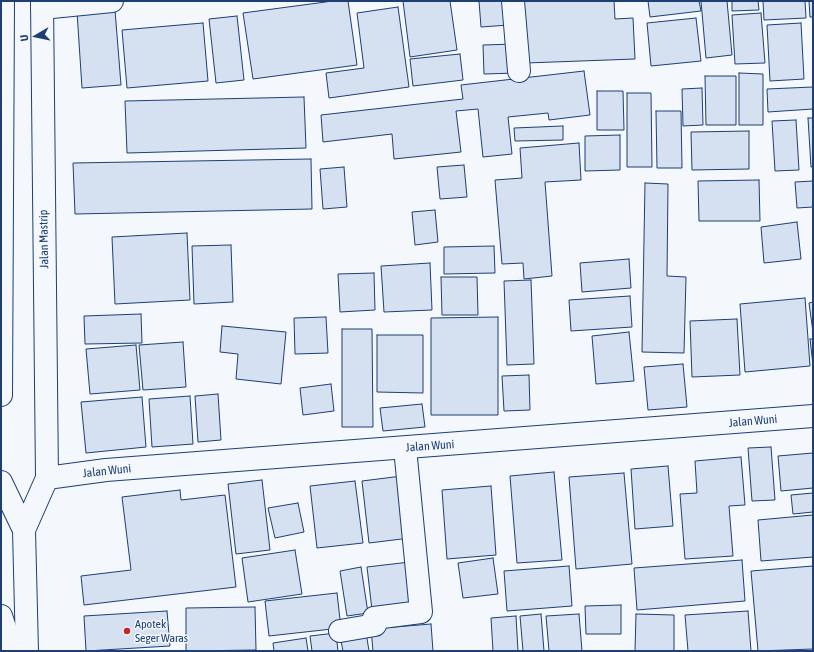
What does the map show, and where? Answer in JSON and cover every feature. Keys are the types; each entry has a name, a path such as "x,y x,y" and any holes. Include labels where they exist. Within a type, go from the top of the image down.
{"main road":[{"path":"1,395 3,1"},
{"path":"42,5 112,1"},
{"path":"513,1 519,71"},
{"name":"Jalan Mastrip","path":"42,5 47,478"},
{"name":"Jalan Wuni","path":"47,478 106,470 813,416"},
{"path":"340,631 375,625 374,618 421,612 405,448"},
{"path":"24,530 47,478"},
{"path":"1,482 24,530 27,651"},
{"path":"1,616 13,651"}],"building":[{"path":"333,1 348,1 357,65 253,79 243,13"},
{"path":"403,1 450,1 457,50 410,57"},
{"path":"479,1 506,1 509,25 481,27"},
{"path":"524,1 614,1 615,19 633,18 635,59 526,63"},
{"path":"648,1 699,1 701,11 650,17"},
{"path":"701,1 727,1 732,55 706,58"},
{"path":"732,1 758,1 759,10 732,11"},
{"path":"763,1 805,1 806,18 764,20"},
{"path":"809,1 813,1 813,17 810,17"},
{"path":"398,7 409,87 329,98 326,73 364,68 357,13"},
{"path":"115,10 121,85 82,88 77,12"},
{"path":"761,13 765,63 735,64 732,15"},
{"path":"237,16 244,80 216,83 209,19"},
{"path":"696,18 701,61 651,66 647,23"},
{"path":"203,23 208,81 127,88 122,30"},
{"path":"801,23 804,79 770,81 767,25"},
{"path":"515,44 516,73 484,74 483,45"},
{"path":"460,54 463,80 413,86 410,59"},
{"path":"584,71 590,115 549,120 548,113 508,117 512,154 483,157 478,109 456,111 461,152 394,159 392,134 323,142 321,115 463,99 461,85"},
{"path":"739,73 763,74 763,125 739,125"},
{"path":"705,76 736,76 736,125 706,125"},
{"path":"813,87 813,109 768,112 767,89"},
{"path":"702,88 703,125 683,126 682,89"},
{"path":"597,91 623,91 624,130 597,130"},
{"path":"627,93 651,93 652,167 627,167"},
{"path":"304,97 306,148 127,153 125,101"},
{"path":"656,111 681,111 682,168 657,168"},
{"path":"808,118 813,118 813,167 811,167"},
{"path":"796,120 799,170 775,171 772,121"},
{"path":"563,126 563,140 515,141 514,128"},
{"path":"749,131 749,169 692,170 691,132"},
{"path":"620,135 620,170 585,171 585,136"},
{"path":"579,143 581,180 545,182 552,276 524,279 523,263 502,264 495,180 522,178 520,148"},
{"path":"311,159 312,209 75,214 73,163"},
{"path":"464,165 467,197 440,199 437,167"},
{"path":"344,167 347,207 323,209 320,169"},
{"path":"759,180 760,221 699,221 698,181"},
{"path":"813,181 813,207 797,208 795,182"},
{"path":"645,183 668,184 667,276 686,277 684,353 642,352"},
{"path":"435,210 438,242 415,245 412,212"},
{"path":"797,222 801,259 764,263 761,227"},
{"path":"187,233 190,300 115,304 112,237"},
{"path":"231,245 233,302 194,304 192,246"},
{"path":"494,246 495,273 444,274 444,247"},
{"path":"629,259 631,288 582,292 580,263"},
{"path":"430,263 432,310 384,312 381,266"},
{"path":"374,273 375,310 340,312 338,274"},
{"path":"441,277 477,277 478,315 442,315"},
{"path":"531,280 534,364 507,365 504,281"},
{"path":"630,296 632,327 571,331 569,300"},
{"path":"805,298 810,366 745,372 740,304"},
{"path":"813,302 813,332 809,303"},
{"path":"141,314 142,343 85,344 84,316"},
{"path":"326,317 328,353 295,354 294,318"},
{"path":"498,317 498,415 431,415 431,318"},
{"path":"737,319 740,375 692,377 690,321"},
{"path":"222,326 286,332 281,384 236,379 238,354 220,352"},
{"path":"342,329 372,329 373,427 342,427"},
{"path":"629,332 634,381 596,384 592,336"},
{"path":"377,335 423,335 423,393 377,392"},
{"path":"810,339 813,339 813,365"},
{"path":"183,342 186,387 143,390 139,345"},
{"path":"136,345 140,390 90,394 86,349"},
{"path":"683,364 687,407 648,410 644,367"},
{"path":"529,375 530,410 504,411 502,376"},
{"path":"331,384 334,411 303,415 300,388"},
{"path":"218,394 221,440 198,442 195,396"},
{"path":"190,396 193,444 152,447 149,399"},
{"path":"142,397 146,447 86,453 81,402"},
{"path":"422,404 425,427 383,431 380,408"},
{"path":"771,447 775,500 752,501 748,448"},
{"path":"813,453 813,488 781,491 778,456"},
{"path":"741,457 745,505 729,506 733,556 685,559 680,494 697,493 695,461"},
{"path":"668,466 673,526 635,529 631,469"},
{"path":"554,472 562,560 517,563 510,476"},
{"path":"624,473 632,564 576,569 569,477"},
{"path":"402,476 410,538 369,543 362,481"},
{"path":"262,480 270,550 236,554 228,484"},
{"path":"355,481 363,543 317,548 310,486"},
{"path":"491,486 496,555 447,559 442,490"},
{"path":"180,490 181,500 225,495 236,587 84,605 81,576 131,570 122,497"},
{"path":"813,493 813,512 793,514 791,495"},
{"path":"298,503 304,532 275,538 268,508"},
{"path":"813,515 813,557 761,561 758,520"},
{"path":"295,550 302,594 248,602 242,558"},
{"path":"493,558 498,594 463,598 458,563"},
{"path":"742,560 745,601 637,610 634,568"},
{"path":"410,562 414,605 372,610 367,567"},
{"path":"569,566 572,606 507,611 504,571"},
{"path":"813,566 813,649 758,651 751,571"},
{"path":"361,567 368,613 347,616 340,571"},
{"path":"337,593 341,628 269,636 265,601"},
{"path":"621,605 621,634 586,634 585,606"},
{"path":"255,607 256,650 186,651 186,608"},
{"name":"Apotek Seger Waras","path":"167,611 170,646 86,651 84,616"},
{"path":"748,611 751,651 688,651 685,615"},
{"path":"541,614 544,651 523,651 520,616"},
{"path":"579,614 582,651 549,651 546,616"},
{"path":"636,614 674,615 674,651 635,651"},
{"path":"516,616 518,651 493,651 491,618"},
{"path":"431,624 433,651 373,651 371,629"},
{"path":"366,632 369,651 343,651 340,636"},
{"path":"336,633 338,651 312,651 310,636"},
{"path":"306,638 308,651 274,651 273,643"}],"place":[{"name":"Apotek Seger Waras","path":"127,631"}]}
